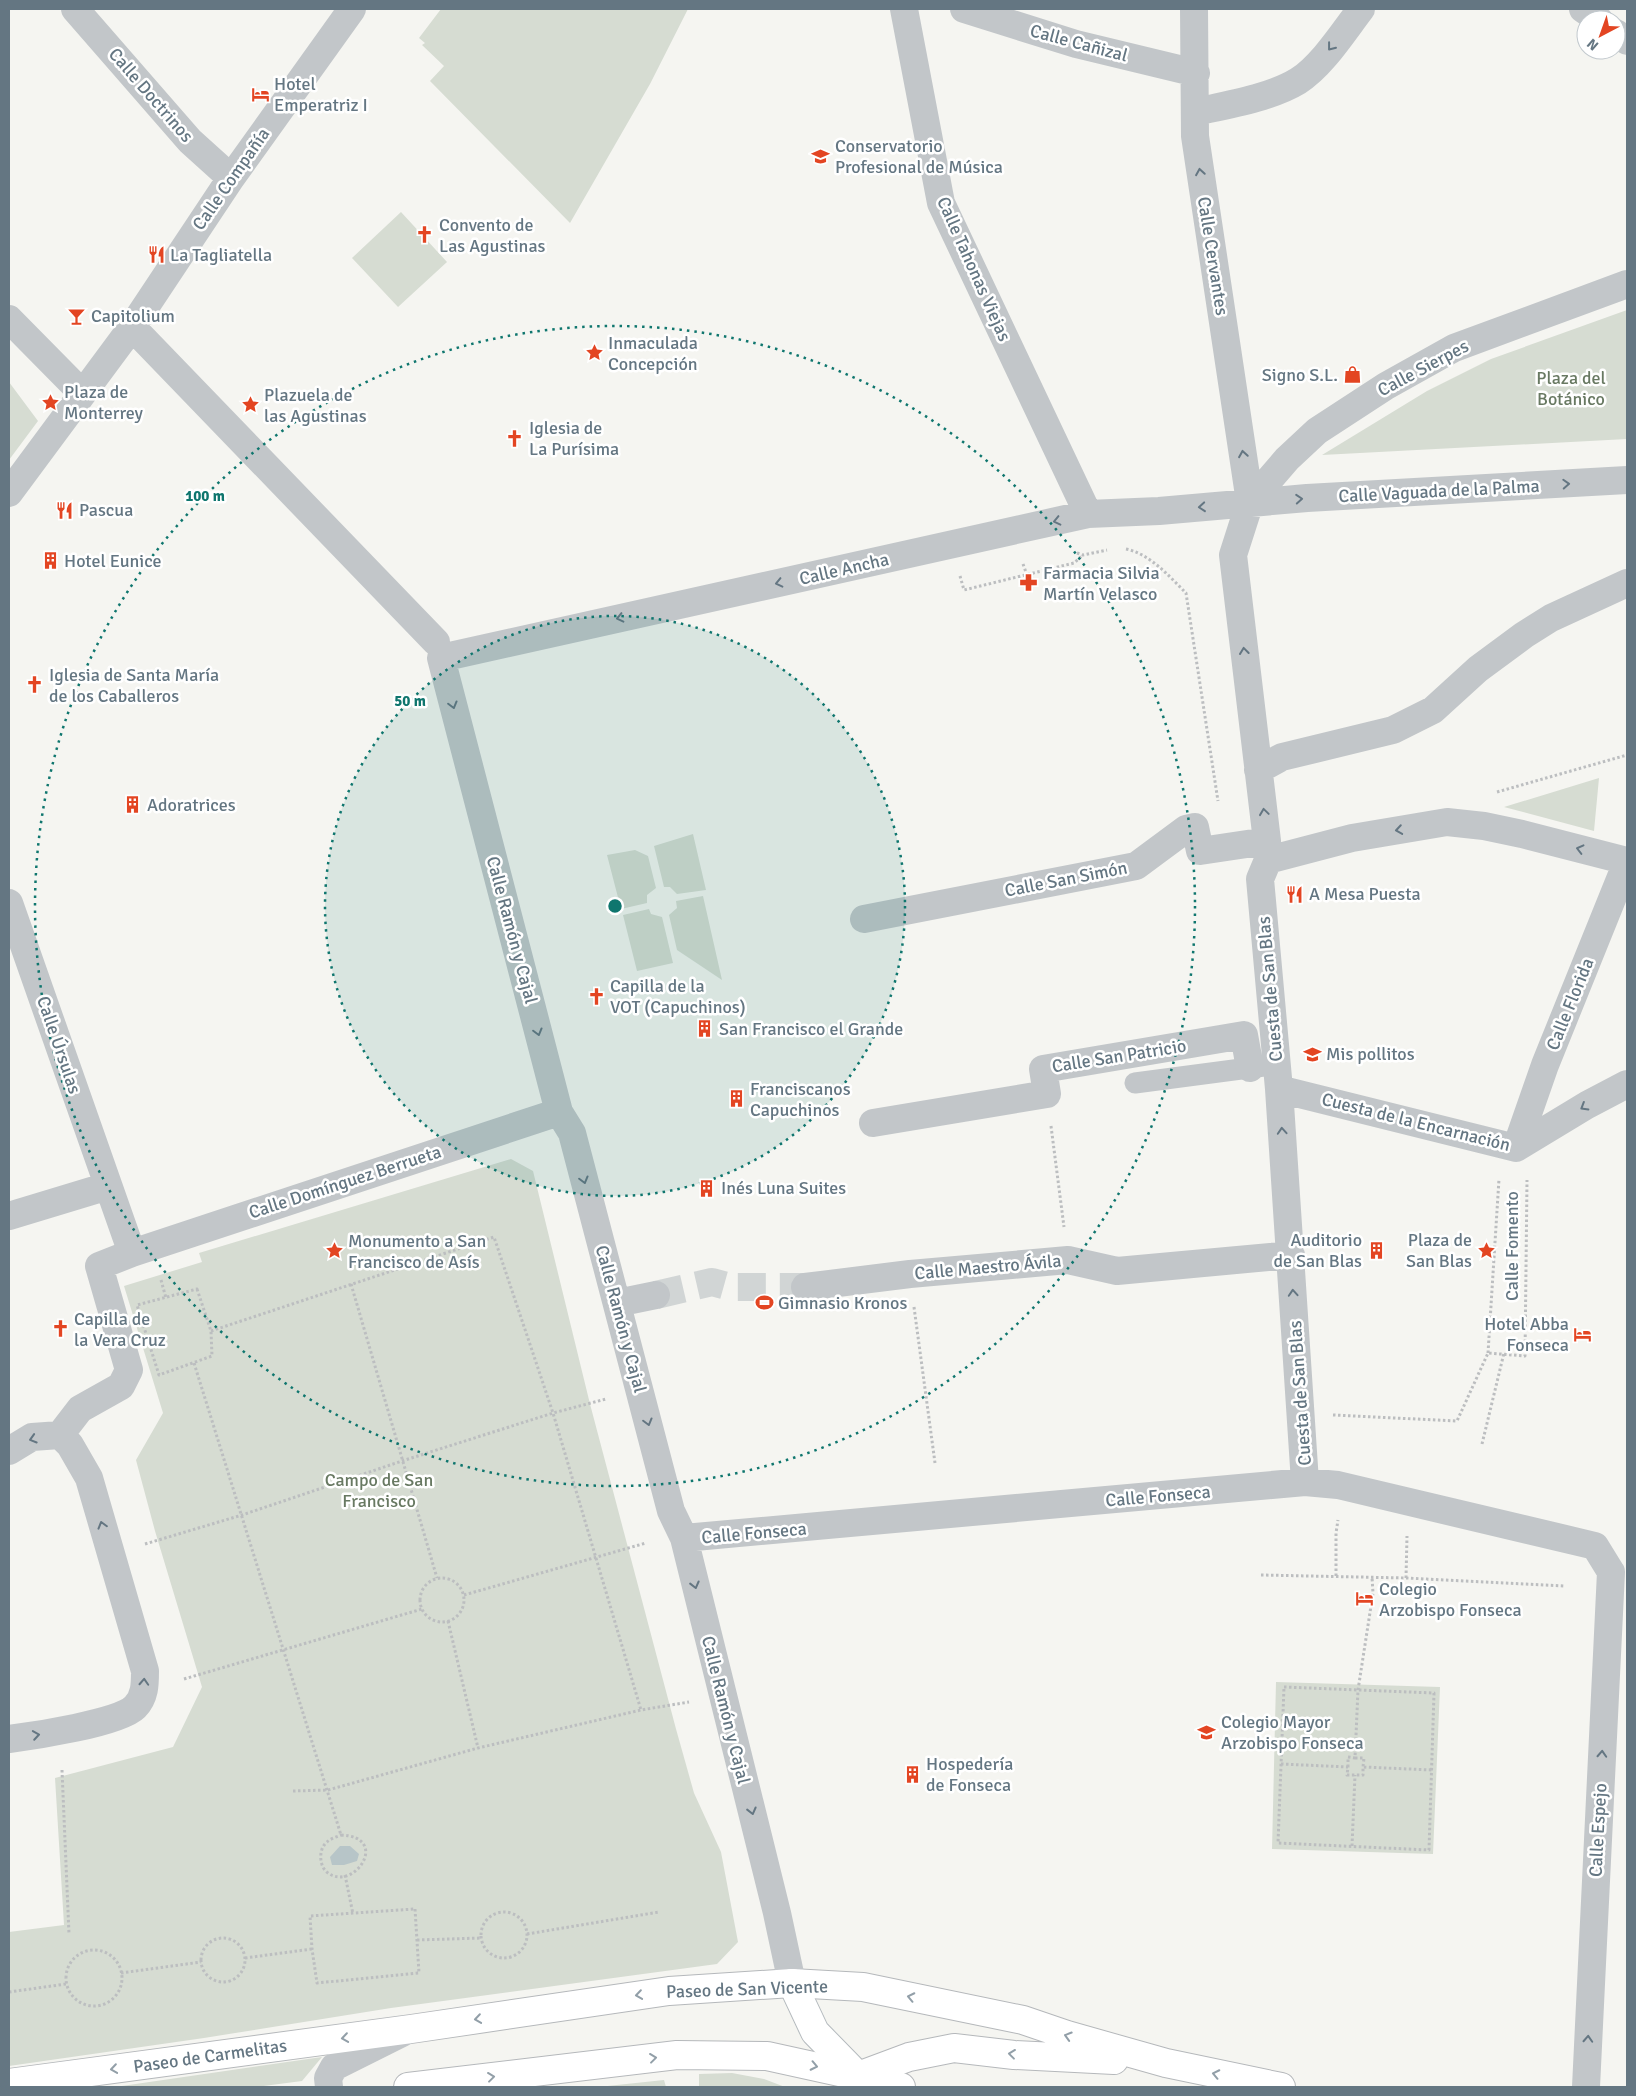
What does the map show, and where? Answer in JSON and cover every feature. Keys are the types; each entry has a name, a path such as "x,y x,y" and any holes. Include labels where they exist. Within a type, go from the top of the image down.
{"main road":[{"name":"Paseo de San Vicente","path":"410,2029 669,1991 792,1983 863,1987 1023,2020 1067,2035 1166,2063 1281,2087"},
{"path":"792,1983 815,2032 858,2081"},
{"name":"Paseo de Carmelitas","path":"9,2083 410,2029"},
{"name":"Paseo de San Vicente","path":"858,2081 909,2057 954,2048 987,2050 1014,2055 1166,2063"},
{"path":"408,2087 677,2055 767,2056 858,2081 901,2087"}],"street":[{"name":"Calle Doctrinos","path":"75,9 190,141 230,178"},
{"name":"Calle Compañía","path":"9,493 132,327 230,178 352,9"},
{"name":"Calle Tahonas Viejas","path":"904,9 941,204 1088,514"},
{"name":"Calle Cañizal","path":"964,9 1076,44 1196,72"},
{"name":"Calle Cervantes","path":"1194,9 1196,72 1194,136 1250,502"},
{"path":"1195,112 1252,100 1298,81 1320,61 1361,9"},
{"name":"Calle Sierpes","path":"1250,502 1287,459 1317,432 1386,386 1454,348 1627,284"},
{"path":"9,321 82,393"},
{"path":"132,327 438,650"},
{"name":"Calle Vaguada de la Palma","path":"1250,502 1627,480"},
{"name":"Calle Ancha","path":"438,650 1088,514 1159,511 1250,502"},
{"name":"Cuesta de San Blas","path":"1250,502 1233,555 1268,850 1260,880 1278,1077 1305,1482"},
{"path":"1258,770 1282,757 1393,730 1433,710 1478,669 1524,634 1551,618 1627,583"},
{"name":"Calle Ramón y Cajal","path":"438,650 559,1112 572,1133 671,1511 684,1538 777,1913 792,1983"},
{"path":"1268,850 1447,822 1484,826 1512,832 1627,861"},
{"name":"Calle San Simón","path":"864,919 1136,866 1186,829 1195,827 1200,851 1268,850"},
{"name":"Calle Florida","path":"1522,1145 1545,1065 1627,861"},
{"name":"Calle Úrsulas","path":"9,904 132,1253"},
{"name":"Calle San Patricio","path":"872,1123 1047,1094 1043,1069 1244,1035 1250,1068"},
{"name":"Cuesta de la Encarnación","path":"1278,1077 1522,1145 1587,1105 1627,1084"},
{"name":"Calle Domínguez Berrueta","path":"60,1435 80,1409 121,1386 129,1370 100,1266 132,1253 559,1112"},
{"path":"9,1216 108,1186"},
{"name":"Calle Maestro Ávila","path":"805,1287 910,1274 1068,1260 1117,1271 1291,1255"},
{"path":"617,1303 656,1295"},
{"path":"9,1451 32,1437 60,1435 70,1444 89,1478 145,1671 141,1699 134,1709 64,1731 9,1739"},
{"name":"Calle Fonseca","path":"684,1538 751,1534 1305,1482 1338,1485 1595,1546 1619,1572"},
{"name":"Calle Espejo","path":"1586,2087 1619,1572"},
{"path":"329,2087 328,2078 334,2066 410,2029"}],"lane":[{"name":"Calle San Patricio","path":"1135,1083 1250,1068 1278,1077"}],"path":[{"path":"1119,547 1138,551 1167,574 1186,593 1219,806"},
{"path":"1074,552 1083,555 1110,549"},
{"path":"958,570 964,590 1074,564 1083,555"},
{"path":"1493,793 1627,756"},
{"path":"1047,1094 1068,1260"},
{"name":"Calle Fomento","path":"1504,1353 1525,1356 1522,1145"},
{"path":"1326,1415 1457,1421 1488,1353 1500,1174"},
{"path":"210,1331 494,1237 553,1413 641,1710"},
{"path":"160,1274 166,1298"},
{"path":"350,1284 437,1578"},
{"path":"137,1305 197,1290 210,1331 212,1356 159,1375"},
{"path":"915,1316 935,1463"},
{"path":"1482,1444 1504,1353 1488,1353"},
{"path":"194,1362 285,1650 340,1835"},
{"path":"145,1544 242,1515 553,1413 609,1398"},
{"path":"1336,1533 1336,1576"},
{"path":"1406,1578 1407,1535"},
{"path":"464,1595 646,1543"},
{"path":"1261,1575 1406,1578 1565,1586"},
{"path":"1355,1758 1358,1690 1373,1593 1372,1577"},
{"path":"437,1578 444,1578 457,1583 464,1595 462,1611 456,1618 448,1621 432,1620 426,1616 422,1608 421,1593 425,1586 437,1578"},
{"path":"184,1679 422,1608"},
{"path":"448,1621 478,1748"},
{"path":"1284,1687 1434,1693 1429,1850 1278,1843 1281,1764 1284,1687"},
{"path":"293,1791 328,1790 478,1748 641,1710 689,1702"},
{"path":"1348,1757 1364,1758 1363,1767 1363,1775 1348,1775 1348,1757"},
{"path":"1281,1764 1348,1767"},
{"path":"1363,1767 1432,1770"},
{"path":"62,1770 69,1934"},
{"path":"1352,1846 1355,1775"},
{"path":"340,1835 353,1835 365,1848 366,1856 363,1864 357,1870 345,1876 333,1876 326,1872 321,1864 321,1853 325,1843 340,1835"},
{"path":"345,1876 353,1914"},
{"path":"415,1909 419,1972 317,1983 310,1916 353,1914 415,1909"},
{"path":"502,1912 510,1912 522,1921 527,1934 522,1949 516,1954 502,1958 488,1951 483,1945 481,1938 482,1930 489,1917 502,1912"},
{"path":"527,1934 659,1912"},
{"path":"225,1938 238,1944 245,1958 242,1972 225,1982 212,1979 202,1968 201,1962 205,1947 210,1942 225,1938"},
{"path":"417,1940 481,1938"},
{"path":"245,1958 312,1949"},
{"path":"91,1950 99,1951 114,1958 121,1973 121,1983 118,1992 112,2000 94,2006 85,2005 76,2000 66,1984 66,1974 74,1958 91,1950"},
{"path":"121,1973 201,1962"},
{"path":"9,1992 66,1984"}],"green space":[{"path":"441,9 688,9 650,84 570,223 430,81 444,66 422,45 425,43 419,38"},
{"path":"401,212 447,262 398,307 352,258"},
{"name":"Plaza del Botánico","path":"1627,310 1627,439 1322,455 1427,391 1491,359"},
{"path":"9,382 38,421 9,460"},
{"path":"1599,778 1594,831 1504,807"},
{"path":"693,834 706,890 677,894 670,887 664,887 654,846"},
{"path":"635,850 648,856 656,888 647,895 647,903 621,909 607,855"},
{"path":"703,896 722,980 677,950 669,915 677,908 676,901"},
{"path":"649,909 651,914 662,917 673,963 637,971 623,915"},
{"name":"Campo de San Francisco","path":"511,1159 533,1171 590,1404 676,1729 694,1793 721,1852 738,1942 717,1964 391,2008 204,2038 9,2066 9,1932 64,1925 55,1778 173,1747 202,1687 155,1531 136,1460 163,1413 124,1286 202,1262 199,1253"},
{"path":"1276,1682 1440,1687 1433,1854 1272,1849"},
{"path":"322,2057 302,2081 256,2087 115,2087"},
{"path":"732,2073 764,2079 785,2087 699,2087 699,2074"},
{"path":"664,2080 666,2087 598,2087"}],"shaded area":[{"path":"340,1846 350,1846 359,1854 357,1861 344,1865 332,1865 330,1857"}],"tunnel":[{"path":"656,1295 712,1282 730,1287 805,1287"}],"place":[{"name":"Hotel Emperatriz I","path":"260,94"},
{"name":"Conservatorio Profesional de Música","path":"821,156"},
{"name":"Convento de Las Agustinas","path":"425,235"},
{"name":"La Tagliatella","path":"156,255"},
{"name":"Capitolium","path":"77,316"},
{"name":"Inmaculada Concepción","path":"594,353"},
{"name":"Signo S.L.","path":"1352,375"},
{"name":"Plaza de Monterrey","path":"50,402"},
{"name":"Plazuela de las Agustinas","path":"250,405"},
{"name":"Iglesia de La Purísima","path":"515,438"},
{"name":"Pascua","path":"65,510"},
{"name":"Hotel Eunice","path":"50,561"},
{"name":"Farmacia Silvia Martín Velasco","path":"1029,583"},
{"name":"Iglesia de Santa María de los Caballeros","path":"35,685"},
{"name":"Adoratrices","path":"133,805"},
{"name":"A Mesa Puesta","path":"1295,894"},
{"name":"Capilla de la VOT (Capuchinos)","path":"596,996"},
{"name":"San Francisco el Grande","path":"705,1029"},
{"name":"Mis pollitos","path":"1312,1054"},
{"name":"Franciscanos Capuchinos","path":"736,1099"},
{"name":"Inés Luna Suites","path":"707,1188"},
{"name":"Auditorio de San Blas","path":"1376,1250"},
{"name":"Plaza de San Blas","path":"1486,1250"},
{"name":"Monumento a San Francisco de Asís","path":"334,1251"},
{"name":"Gimnasio Kronos","path":"764,1303"},
{"name":"Capilla de la Vera Cruz","path":"60,1329"},
{"name":"Hotel Abba Fonseca","path":"1583,1334"},
{"name":"Colegio Arzobispo Fonseca","path":"1365,1599"},
{"name":"Colegio Mayor Arzobispo Fonseca","path":"1207,1732"},
{"name":"Hospedería de Fonseca","path":"912,1774"}]}
